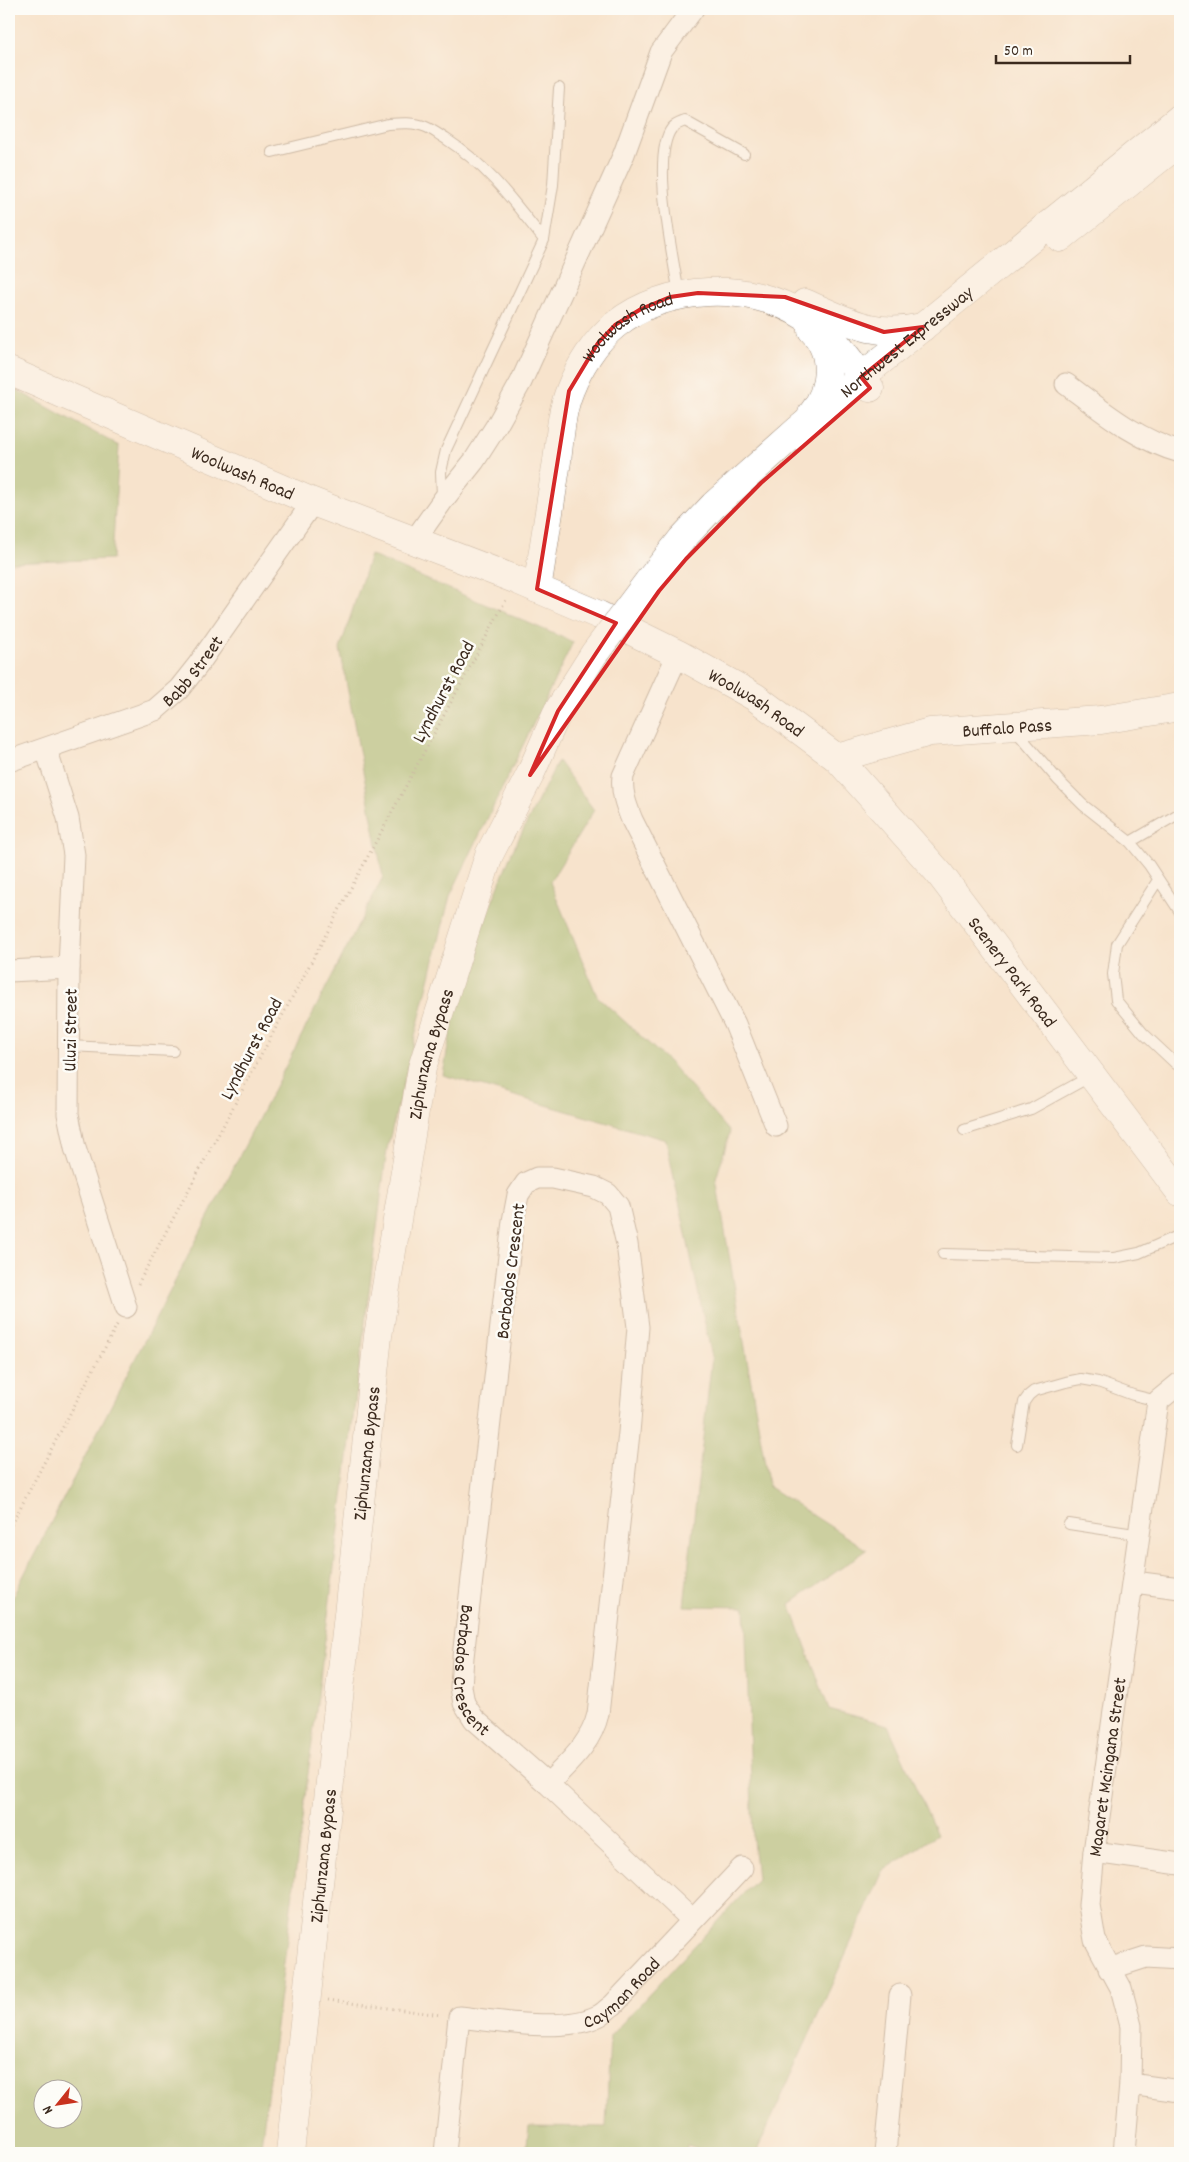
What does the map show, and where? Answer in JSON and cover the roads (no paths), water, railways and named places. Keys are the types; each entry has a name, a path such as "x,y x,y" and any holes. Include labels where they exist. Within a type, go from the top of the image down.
{"main road":[{"name":"Northwest Expressway","path":"653,586 693,552 761,483 923,327 1180,118"},
{"name":"Northwest Expressway","path":"653,586 682,539 714,505 798,430 865,382 1180,142"},
{"name":"Woolwash Road","path":"527,584 569,391 582,364 614,325 641,309 670,297 722,292 752,296 783,304 822,329 842,349 865,382"},
{"path":"752,296 785,297 861,327 884,332 904,332 923,327"},
{"path":"783,304 814,333 823,348 828,362 828,378 823,395 814,411 798,430"},
{"name":"Woolwash Road","path":"9,371 313,502 527,584 599,614 678,654 756,697 837,758"},
{"name":"Ziphunzana Bypass","path":"290,2153 378,1336 422,1068 489,855 530,775 564,715 653,586"},
{"name":"Buffalo Pass","path":"837,758 930,732 1101,720 1180,707"},
{"name":"Scenery Park Road","path":"837,758 939,873 1180,1192"}],"street":[{"path":"414,541 442,500 479,454 498,426 521,382 624,154 661,52 693,9"},
{"path":"1066,384 1129,428 1154,442 1180,452"},
{"name":"Babb Street","path":"9,761 155,710 178,689 198,665 313,502"},
{"path":"678,654 623,776 624,801 735,1024 776,1126"},
{"name":"Uluzi Street","path":"46,749 68,818 74,855 69,968 68,1114 74,1148 126,1307"},
{"path":"9,971 69,968"},
{"name":"Barbados Crescent","path":"548,1784 588,1741 594,1730 598,1714 633,1396 638,1327 627,1244 618,1206 608,1194 594,1187 552,1178 537,1178 526,1183 518,1195 513,1221 461,1687 464,1703 474,1719 548,1784 692,1920"},
{"path":"1158,1401 1180,1383"},
{"name":"Magaret Mcingana Street","path":"1124,2153 1130,2084 1131,2026 1121,1988 1109,1969 1095,1940 1089,1905 1094,1852 1141,1535 1158,1401"},
{"path":"1134,1582 1180,1588"},
{"path":"1094,1852 1180,1864"},
{"name":"Cayman Road","path":"445,2153 459,2017 547,2025 581,2022 598,2016 613,2004 742,1868"},
{"path":"1109,1969 1146,1957 1180,1960"},
{"path":"885,2153 900,1995"},
{"path":"1130,2084 1180,2091"}],"lane":[{"path":"442,500 441,472 446,450 544,240 553,186 560,88"},
{"path":"679,296 664,196 664,147 667,136 678,124 685,121 744,154"},
{"path":"272,152 388,124 408,123 426,127 463,150 482,165 500,184 544,240"},
{"path":"1011,725 1058,780 1083,805 1130,842 1180,912"},
{"path":"1130,842 1180,813"},
{"path":"1158,880 1117,944 1113,974 1116,1000 1143,1033 1176,1064 1180,1065"},
{"path":"69,1046 173,1051"},
{"path":"964,1130 1031,1109 1092,1076"},
{"path":"943,1254 1114,1258 1139,1253 1180,1235"},
{"path":"1017,1445 1024,1402 1029,1395 1066,1382 1081,1379 1098,1382 1133,1395 1158,1401"},
{"path":"1069,1524 1141,1535"}]}
